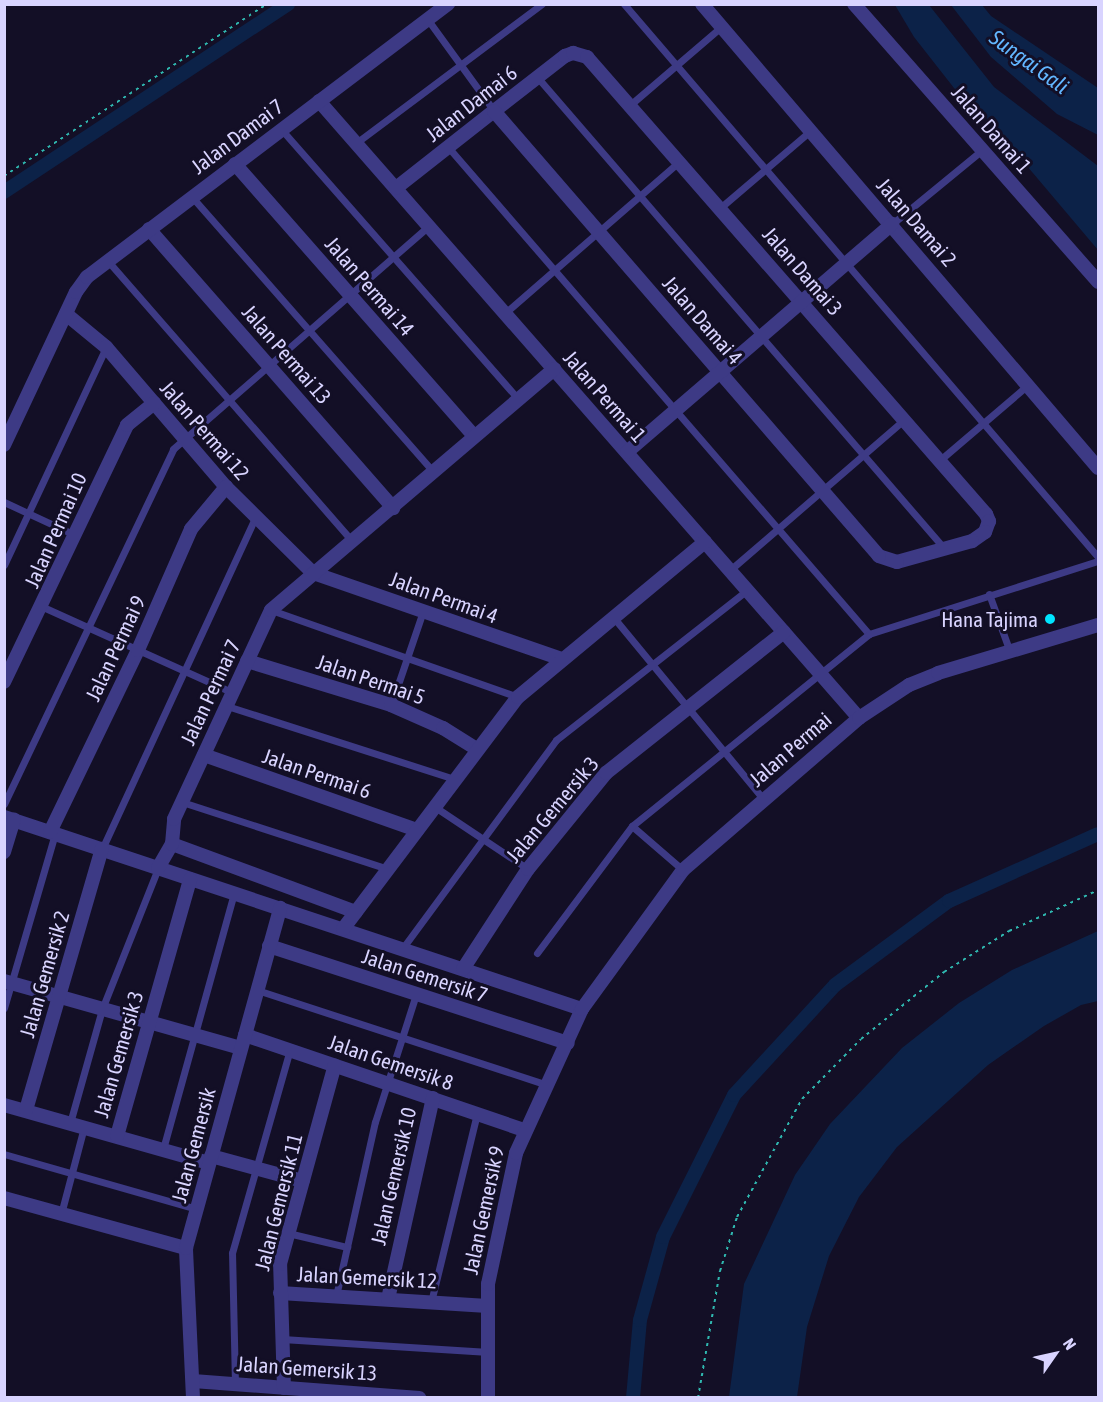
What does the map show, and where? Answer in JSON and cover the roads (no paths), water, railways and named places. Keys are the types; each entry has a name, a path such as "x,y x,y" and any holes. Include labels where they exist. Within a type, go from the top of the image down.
{"street":[{"name":"Jalan Damai 7","path":"4,445 66,314 87,277 448,4"},
{"name":"Jalan Damai 2","path":"702,4 1029,383 1098,468"},
{"name":"Jalan Damai 1","path":"854,4 1098,282"},
{"name":"Jalan Damai 6","path":"396,188 573,53"},
{"name":"Jalan Damai 3","path":"573,53 587,57 986,514 988,528 972,541 943,547"},
{"name":"Jalan Permai 1","path":"319,101 859,718"},
{"name":"Jalan Damai 4","path":"494,111 879,556 897,562 943,547"},
{"name":"Jalan Permai 14","path":"235,164 474,436"},
{"path":"627,452 892,224"},
{"name":"Jalan Permai 13","path":"149,228 393,508"},
{"name":"Jalan Permai 12","path":"66,314 106,346 226,487 313,573"},
{"name":"Jalan Permai 7","path":"158,868 172,844 174,819 271,610 554,369"},
{"name":"Jalan Permai 10","path":"4,682 8,663 43,607 127,425 154,403"},
{"name":"Jalan Permai 9","path":"52,833 138,650 191,529 226,487"},
{"path":"343,929 476,748 518,697 561,659 705,542"},
{"name":"Jalan Permai 4","path":"313,573 561,659"},
{"name":"Jalan Permai","path":"582,1009 683,870 859,718 909,685 938,673 1098,625"},
{"name":"Jalan Gemersik 3","path":"463,969 528,869 606,773 784,632"},
{"name":"Jalan Permai 5","path":"247,661 391,705 443,728 476,748"},
{"name":"Jalan Permai 6","path":"204,755 417,830"},
{"path":"4,852 9,818 582,1009"},
{"path":"172,844 356,912"},
{"name":"Jalan Gemersik 2","path":"26,1110 102,849"},
{"name":"Jalan Gemersik 3","path":"117,1136 190,879"},
{"name":"Jalan Gemersik","path":"193,1398 186,1248 280,908"},
{"name":"Jalan Gemersik 7","path":"269,946 568,1043"},
{"name":"Jalan Gemersik 8","path":"8,982 194,1035 290,1050 524,1130"},
{"name":"Jalan Gemersik 9","path":"488,1398 488,1284 506,1184 524,1130 548,1085 582,1009"},
{"name":"Jalan Gemersik 11","path":"284,1388 280,1264 334,1065"},
{"name":"Jalan Gemersik 10","path":"388,1299 433,1098"},
{"path":"4,1104 163,1149 255,1168 303,1181"},
{"path":"4,1198 186,1248"},
{"name":"Jalan Gemersik 12","path":"280,1293 488,1306"},
{"name":"Jalan Gemersik 13","path":"193,1381 343,1395 419,1398"}],"lane":[{"path":"356,143 542,4"},
{"path":"537,953 632,826 822,675 869,634 1098,559 624,4"},
{"path":"428,20 494,111"},
{"path":"630,105 722,27"},
{"path":"538,78 943,547"},
{"path":"281,129 518,399"},
{"path":"720,208 810,131"},
{"path":"448,147 869,634"},
{"path":"892,224 982,150"},
{"path":"505,313 679,162"},
{"path":"192,196 434,472"},
{"path":"4,804 90,628 173,449 429,226"},
{"path":"107,260 353,542"},
{"path":"4,565 106,346"},
{"path":"939,460 1029,383"},
{"path":"730,570 904,420"},
{"path":"4,502 75,536"},
{"path":"102,849 186,672 255,518"},
{"path":"402,949 556,740 651,663 747,590"},
{"path":"989,594 1010,652"},
{"path":"43,607 186,672 229,699 454,779"},
{"path":"271,610 518,697"},
{"path":"391,705 423,611"},
{"path":"614,618 764,800"},
{"path":"182,802 388,869"},
{"path":"434,807 528,869"},
{"path":"632,826 683,870"},
{"path":"4,1008 8,982 52,833"},
{"path":"70,1123 102,1009 158,868"},
{"path":"163,1149 234,893"},
{"path":"257,990 402,1040 548,1085"},
{"path":"336,1296 387,1083 416,994"},
{"path":"235,1384 232,1253 290,1050"},
{"path":"431,1302 477,1113"},
{"path":"61,1214 84,1127"},
{"path":"4,1154 197,1209"},
{"path":"288,1233 347,1247"},
{"path":"282,1339 489,1352"}],"water":[{"path":"895,5 929,5 994,87 1098,166 1098,250 1005,140 993,144 990,138 995,132 993,125 954,88 914,37"},
{"name":"Sungai Gali","path":"951,5 982,5 991,16 1098,88 1098,135 1057,114 991,57"},
{"path":"1098,931 1098,1001 1081,1005 1044,1026 988,1065 897,1147 859,1197 829,1256 807,1327 797,1397 729,1397 744,1284 795,1175 830,1124 902,1048 959,1003 1012,970"}],"waterway":[{"path":"4,192 288,4"},
{"path":"633,1398 640,1320 663,1237 734,1095 835,985 949,901 1098,834"}],"place":[{"name":"Hana Tajima","path":"1050,619"}]}
